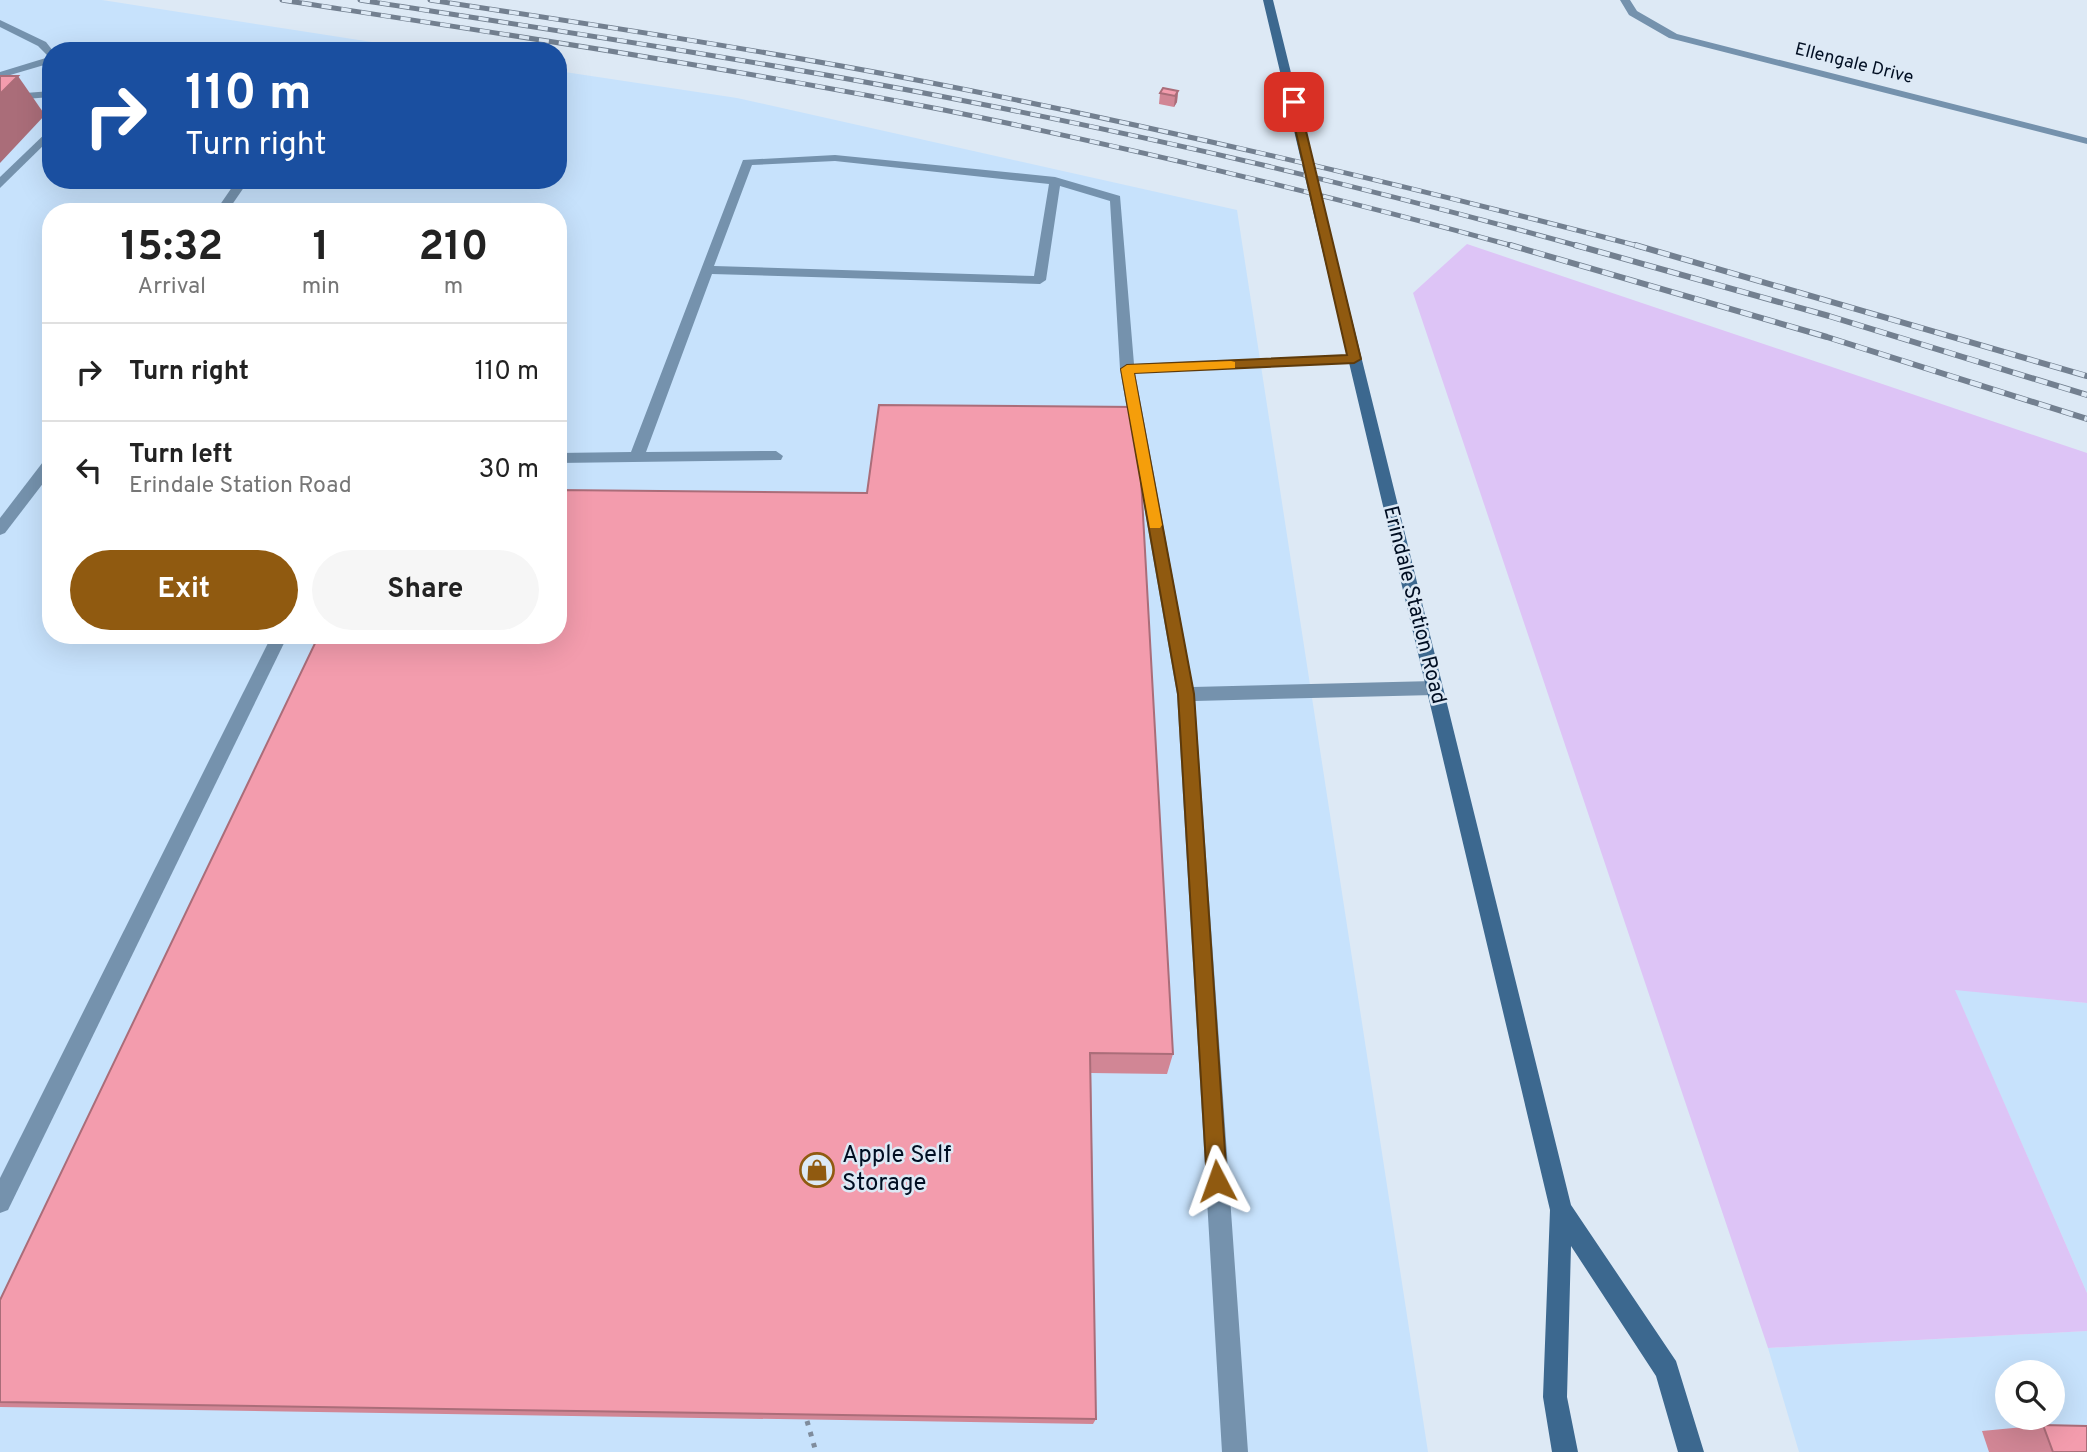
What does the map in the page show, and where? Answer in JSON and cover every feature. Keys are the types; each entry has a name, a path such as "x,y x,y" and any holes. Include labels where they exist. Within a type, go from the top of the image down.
{"street":[{"name":"Erindale Station Road","path":"1268,0 1561,1210 1555,1396 1565,1452"},
{"name":"Ellengale Drive","path":"1625,0 1633,13 1673,36 2087,141"},
{"path":"0,23 42,44"},
{"path":"0,75 42,60"},
{"path":"0,98 42,95"},
{"path":"0,184 42,140"},
{"path":"637,457 747,162 835,158 1055,181 1116,199 1127,369 1186,694 1235,1452"},
{"path":"705,270 1040,280 1055,181"},
{"path":"1127,369 1354,359"},
{"path":"567,458 776,456"},
{"path":"0,529 42,474"},
{"path":"0,1202 276,644"},
{"path":"1186,694 1434,688"},
{"name":"Erindale Station Road","path":"1561,1210 1667,1370 1691,1452"}],"path":[{"path":"807,1421 816,1452"}],"shaded area":[{"path":"0,0 102,0 372,42 42,42 42,189 567,189 567,72 737,98 1237,210 1428,1452 0,1452"},
{"path":"1467,244 2087,453 2087,1003 1955,990 2087,1293 2087,1331 1768,1348 1413,293"},
{"path":"1954,989 2087,1003 2087,1293"},
{"path":"2087,1331 2087,1452 1799,1452 1768,1348"}],"building":[{"path":"0,76 18,76 0,94"},
{"path":"1163,88 1178,91 1175,96 1160,93"},
{"path":"879,405 1137,407 1173,1054 1090,1053 1096,1419 0,1402 0,1300 315,644 567,644 567,490 867,493"},
{"path":"2065,1426 2087,1426 2087,1452 2053,1452 2045,1430 2065,1430"}],"railway":[{"path":"282,0 556,42"},
{"path":"360,0 735,59 1038,115 1272,167 1582,247"},
{"path":"430,0 865,70 1017,100 1286,159 1641,247"},
{"path":"567,44 944,110 1231,174 1516,247"},
{"path":"1510,245 1516,247"},
{"path":"1575,245 1829,316 2087,395"},
{"path":"1635,245 1641,247"},
{"path":"1516,247 1827,337 2087,419"},
{"path":"1641,247 2087,376"}],"slow traffic":[{"path":"1155,525 1127,369 1231,365"}],"place":[{"name":"Apple Self Storage","path":"817,1170"}],"route":[{"path":"1217,1181 1186,694 1127,369 1354,359 1294,102"}]}
